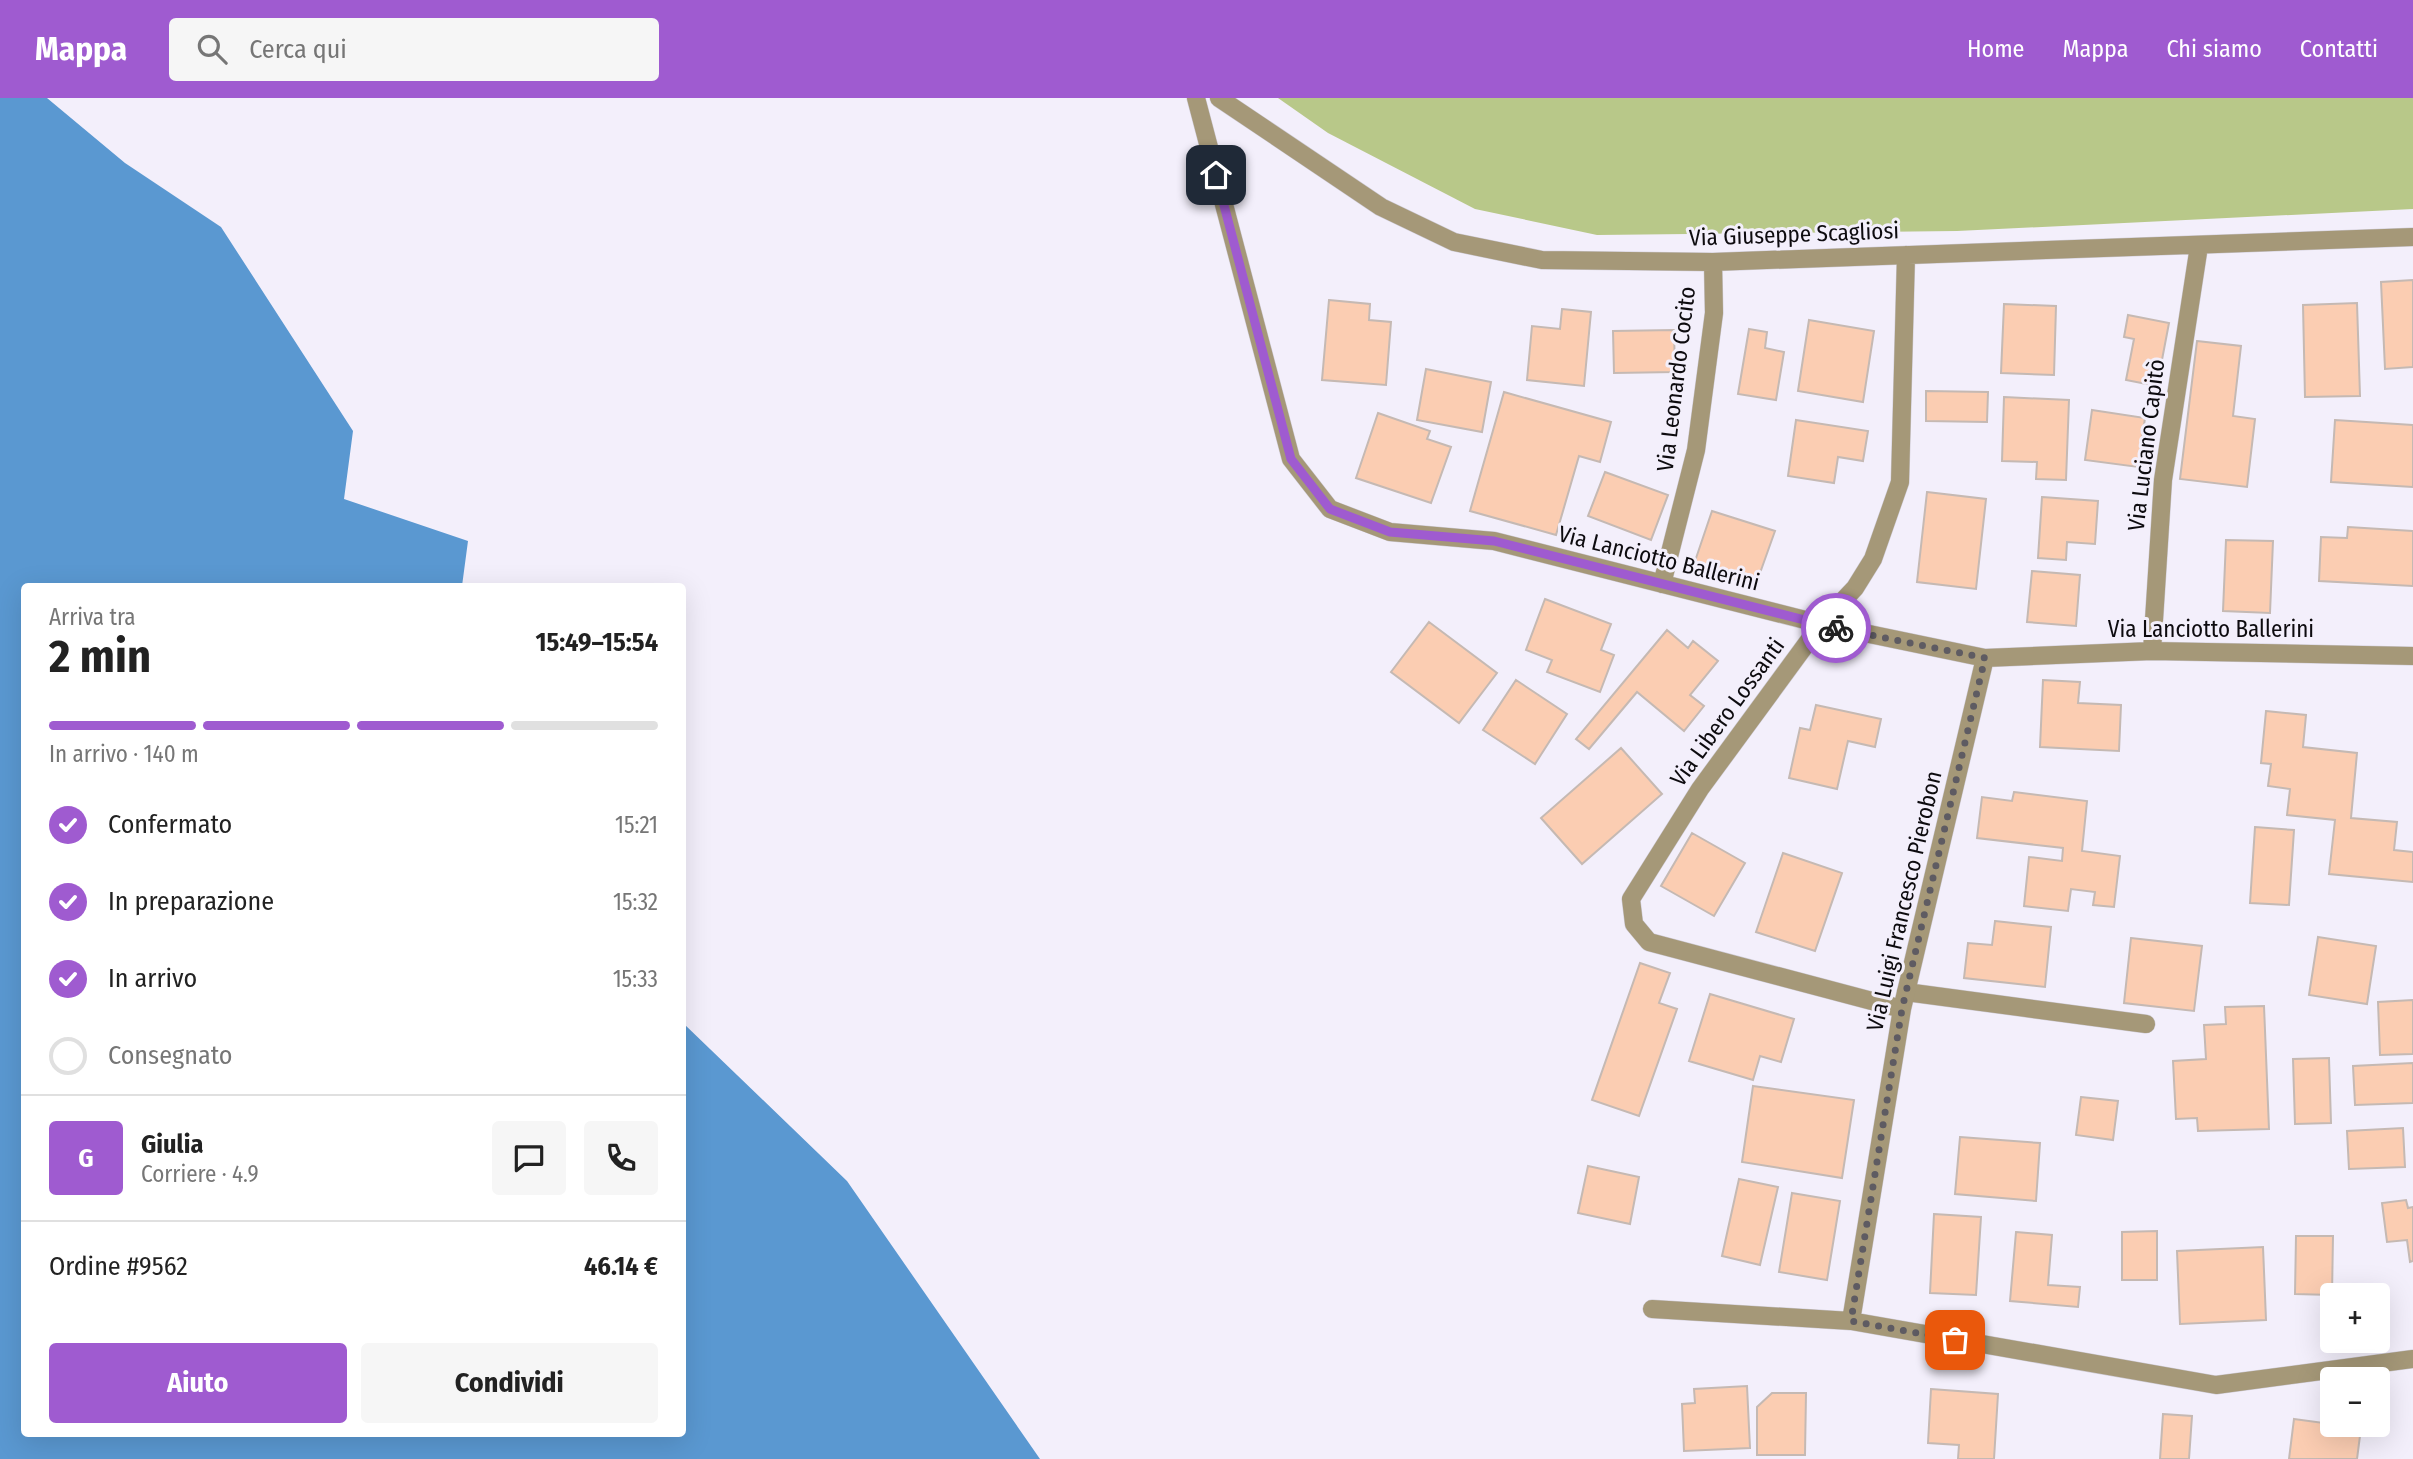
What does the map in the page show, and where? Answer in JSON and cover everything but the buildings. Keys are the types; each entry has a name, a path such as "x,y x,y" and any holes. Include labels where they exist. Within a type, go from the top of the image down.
{"street":[{"name":"Via Lanciotto Ballerini","path":"1196,98 1291,459 1330,509 1390,532 1494,541 1821,624 1985,658 2152,651 2413,656"},
{"name":"Via Giuseppe Scagliosi","path":"1219,98 1381,207 1454,243 1542,260 1713,262 2413,237"},
{"name":"Via Luciano Capitò","path":"2152,651 2162,480 2199,246"},
{"name":"Via Libero Lossanti","path":"1906,255 1900,482 1873,559 1856,588 1821,624 1686,811 1631,899 1634,923 1649,943 1904,1001 2146,1024"},
{"name":"Via Leonardo Cocito","path":"1662,584 1696,450 1714,313 1713,262"},
{"name":"Via Luigi Francesco Pierobon","path":"1851,1321 1904,1001 1985,658"},
{"path":"1651,1310 1851,1321 2216,1385 2413,1359"}],"green space":[{"path":"1278,98 2413,98 2413,209 1957,231 1597,235 1475,209 1328,133"}],"water":[{"path":"0,98 47,98 125,163 221,227 353,431 344,499 468,541 462,583 21,583 21,1437 686,1437 686,1026 847,1181 1040,1459 0,1459"}],"way so far":[{"path":"1836,628 1985,658 1902,1009 1851,1321 1955,1340"}],"route":[{"path":"1216,175 1291,459 1330,509 1390,532 1494,541 1836,628"}]}
